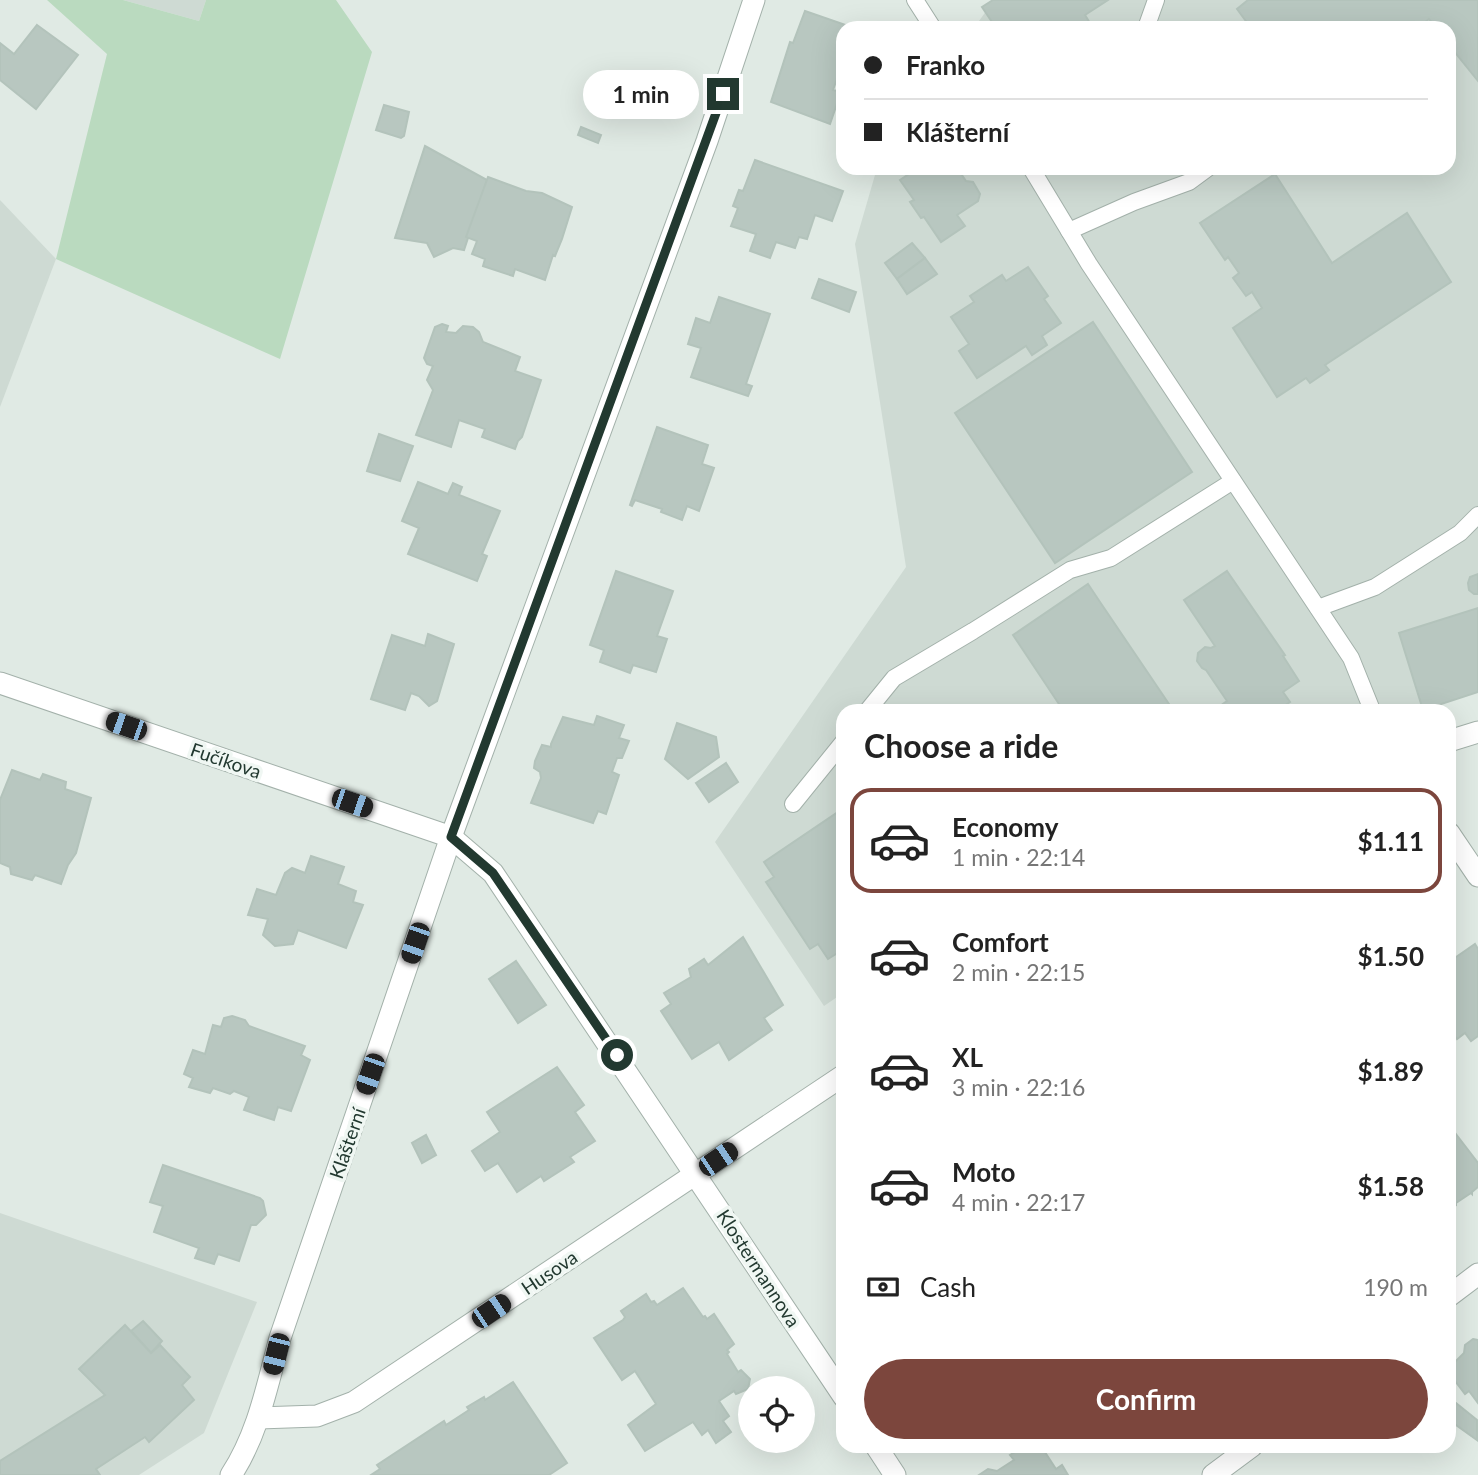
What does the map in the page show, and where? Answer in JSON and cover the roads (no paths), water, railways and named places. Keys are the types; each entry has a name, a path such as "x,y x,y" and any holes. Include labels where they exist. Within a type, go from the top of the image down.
{"street":[{"name":"Klášterní","path":"259,1418 280,1338 451,837 702,154 754,0"},
{"name":"Fučíkova","path":"0,683 451,837"},
{"path":"1456,739 1478,732"},
{"name":"Klostermannova","path":"451,837 493,873 836,1385"},
{"path":"1456,843 1478,876"},
{"name":"Husova","path":"259,1418 317,1416 354,1402 836,1080"},
{"path":"1456,1291 1478,1274"},
{"path":"231,1475 244,1455 259,1418"},
{"path":"881,1453 895,1475"},
{"path":"1213,1475 1243,1453"}],"lane":[{"path":"915,0 928,21"},
{"path":"1151,21 1156,0"},
{"path":"1035,175 1069,231 1351,658 1369,704"},
{"path":"1069,231 1134,202 1189,182 1198,175"},
{"path":"873,704 894,678 1070,570 1111,558 1233,481"},
{"path":"1318,608 1376,587 1460,533 1478,515"},
{"path":"1460,533 1478,534"},
{"path":"793,804 836,751"}]}
